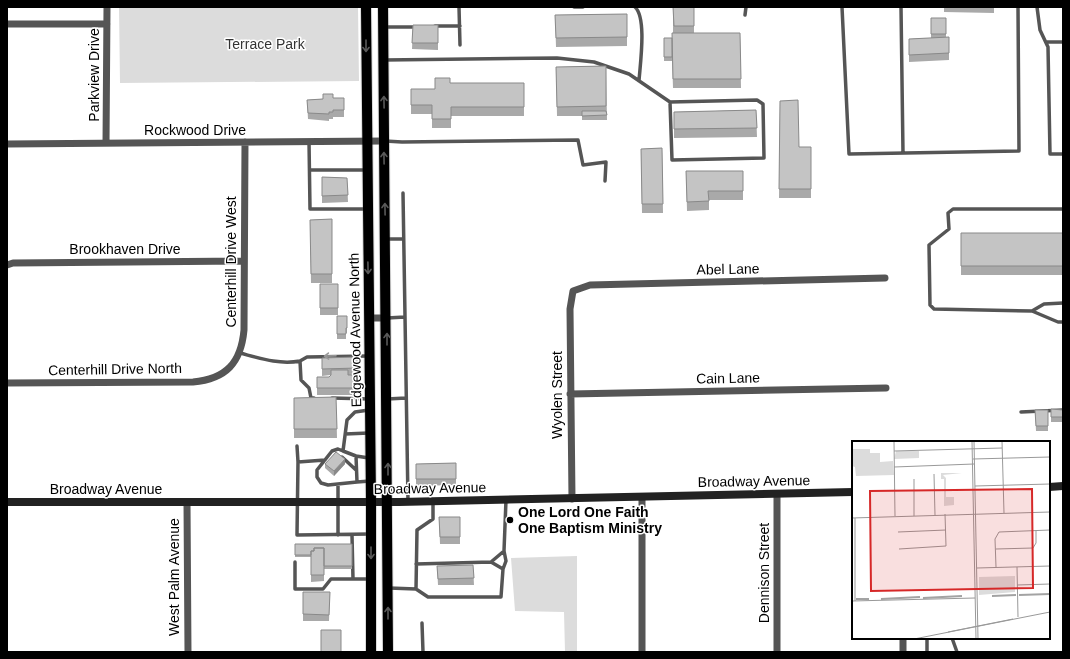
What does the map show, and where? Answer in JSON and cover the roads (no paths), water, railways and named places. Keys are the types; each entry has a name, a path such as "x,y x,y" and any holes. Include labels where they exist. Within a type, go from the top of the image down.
{"main road":[{"name":"Edgewood Avenue North","path":"366,7 366,140 371,433 371,652"},
{"path":"383,7 387,318 388,652"}],"street":[{"name":"Parkview Drive","path":"106,143 107,7"},
{"path":"7,24 107,24"},
{"name":"Rockwood Drive","path":"7,144 384,141"},
{"name":"Centerhill Drive West","path":"222,374 230,367 240,353 243,344 245,142"},
{"name":"Brookhaven Drive","path":"7,265 13,263 244,262"},
{"name":"Abel Lane","path":"573,291 590,285 885,278"},
{"name":"Wyolen Street","path":"572,499 570,309 573,291"},
{"path":"369,318 387,318"},
{"name":"Centerhill Drive North","path":"7,383 193,382 205,381 222,374"},
{"name":"Cain Lane","path":"570,394 886,388"},
{"path":"1050,487 1063,486"},
{"name":"Broadway Avenue","path":"7,502 408,502 852,492"},
{"name":"Dennison Street","path":"777,494 778,652"},
{"path":"642,497 642,652"},
{"name":"West Palm Avenue","path":"187,503 188,652"},
{"path":"903,639 903,652"}],"lane":[{"path":"459,7 460,45"},
{"path":"574,7 583,7"},
{"path":"635,7 641,22 639,81"},
{"path":"745,15 746,7"},
{"path":"842,7 849,154 1019,151 1018,7"},
{"path":"901,7 903,153"},
{"path":"1037,7 1040,30 1048,47 1050,154 1063,154"},
{"path":"383,27 423,26"},
{"path":"430,26 460,26"},
{"path":"1046,42 1063,42"},
{"path":"383,60 557,58 594,62 629,74 670,102 757,100 763,104 764,158 672,160 670,102"},
{"path":"384,141 578,140 583,166 606,162 605,181"},
{"path":"309,141 310,209 368,209"},
{"path":"310,170 367,170"},
{"path":"403,193 408,502"},
{"path":"1063,209 953,209 948,213 949,229 929,245 930,306 934,309 1032,311 1058,322 1063,322"},
{"path":"385,239 403,239"},
{"path":"1032,311 1044,304 1063,303"},
{"path":"387,318 405,317"},
{"path":"240,353 289,364 307,357 369,356"},
{"path":"300,361 301,380 309,388 311,398 318,398"},
{"path":"325,398 370,399"},
{"path":"387,399 406,398"},
{"path":"344,451 347,420 355,412 370,410"},
{"path":"1021,412 1063,410"},
{"path":"345,434 371,433"},
{"path":"297,446 297,535 371,534"},
{"path":"371,458 356,456 338,449 332,451 316,470 317,477 321,483 328,485 371,481"},
{"path":"332,451 356,470"},
{"path":"356,456 357,482"},
{"path":"298,462 325,460"},
{"path":"338,485 338,535"},
{"path":"388,588 416,589 428,597 501,597 503,570 506,560 504,551 506,500"},
{"path":"416,589 417,530 433,519 433,501"},
{"path":"352,534 353,579"},
{"path":"492,562 504,551"},
{"path":"295,562 295,589 323,589 331,579 371,579"},
{"path":"416,564 492,562 503,570"},
{"path":"422,623 423,652"},
{"path":"927,639 927,652"},
{"path":"952,639 957,652"}],"place":[{"name":"One Lord One Faith One Baptism Ministry","path":"510,520"}],"park label":[{"name":"Terrace Park","path":"265,44"}]}
